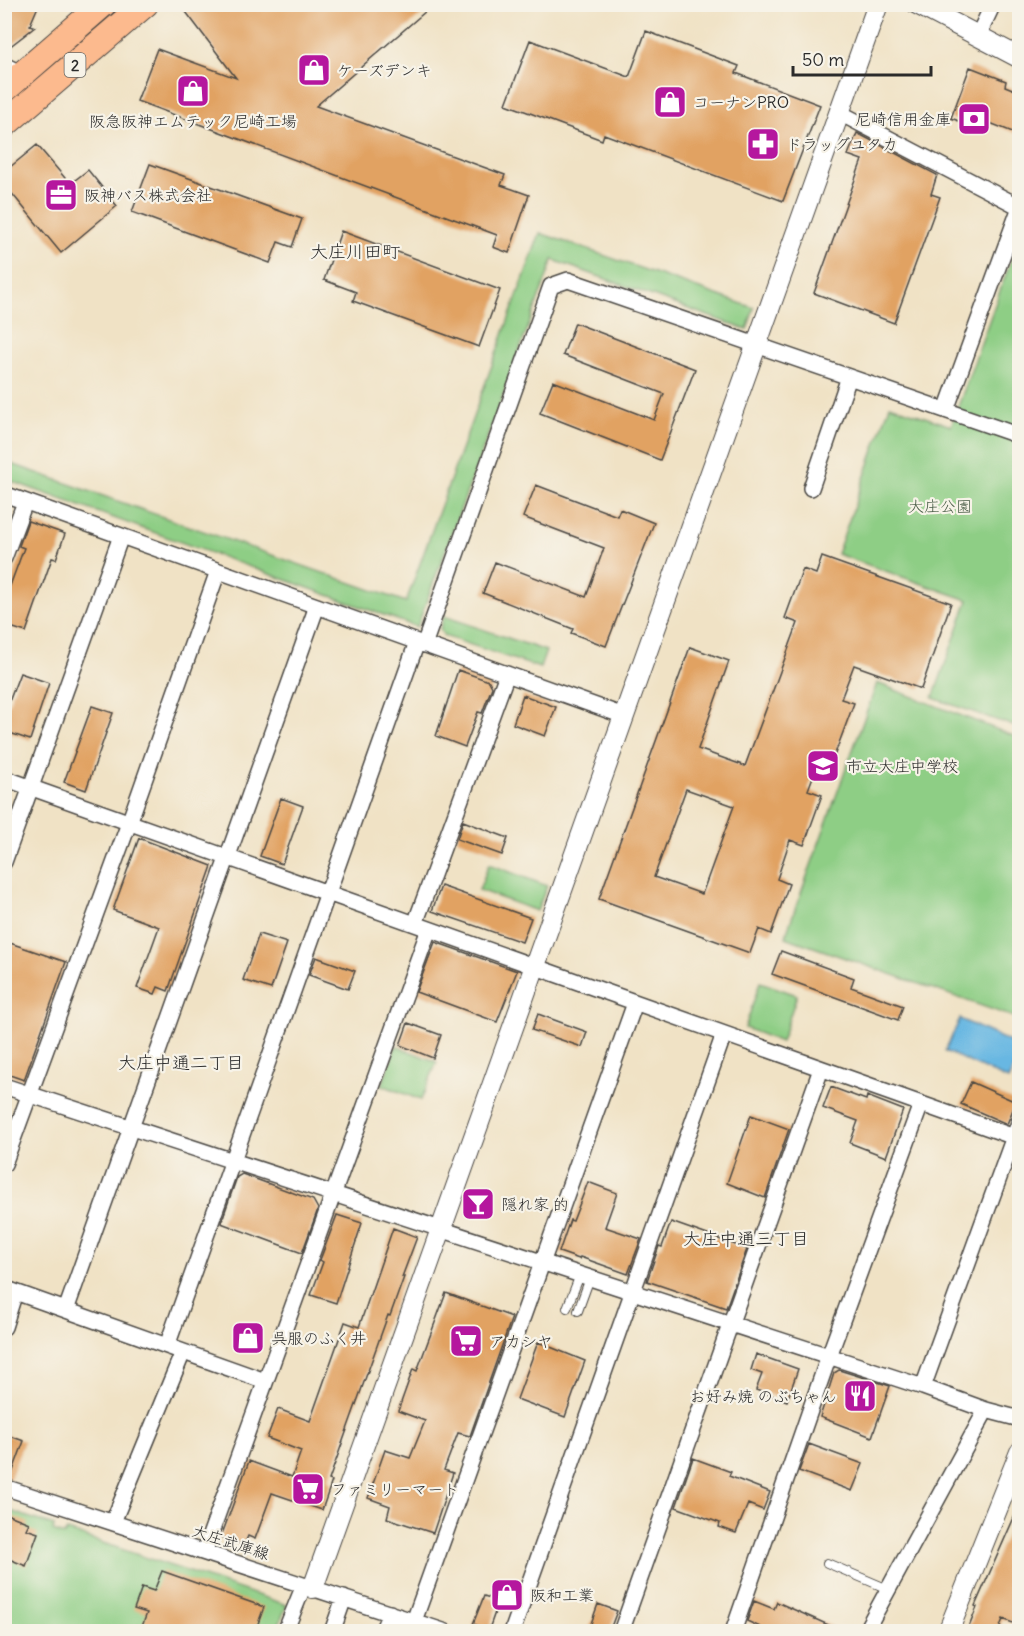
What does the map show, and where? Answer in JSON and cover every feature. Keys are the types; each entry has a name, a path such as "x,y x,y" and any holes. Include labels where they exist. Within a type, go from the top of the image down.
{"highway":[{"name":"2","path":"10,76 103,4"},
{"name":"2","path":"4,125 145,4"}],"street":[{"path":"285,1632 308,1586 442,1229 879,4"},
{"path":"918,4 1020,57"},
{"path":"978,36 993,4"},
{"path":"840,113 1020,207 946,410"},
{"path":"167,1346 328,893 551,286 568,280 1020,436"},
{"path":"811,488 849,377"},
{"path":"4,494 624,716"},
{"path":"4,558 25,502"},
{"path":"4,862 121,536"},
{"path":"4,1164 129,823 218,571"},
{"path":"66,1310 317,606"},
{"path":"204,1552 334,1194 507,674"},
{"path":"4,778 1016,1138"},
{"path":"414,1621 635,1003"},
{"path":"512,1632 724,1034"},
{"path":"621,1632 821,1069"},
{"path":"4,1086 923,1387 986,1410 1020,1419"},
{"path":"733,1632 829,1356 921,1104"},
{"path":"923,1387 1016,1138 1020,1120"},
{"path":"4,1327 10,1290 265,1381"},
{"path":"113,1522 183,1352"},
{"path":"865,1632 986,1410"},
{"path":"948,1632 1020,1452"},
{"name":"大庄武庫線","path":"4,1487 446,1632"},
{"path":"332,1632 344,1598"},
{"path":"382,1632 390,1613"}],"lane":[{"path":"567,1308 585,1276"},
{"path":"578,1311 585,1276"},
{"path":"827,1563 888,1589"}],"green space":[{"path":"540,233 754,308 747,330 553,260 417,627 5,479 4,459 9,463 406,602"},
{"name":"大庄公園","path":"1019,238 1019,728 933,698 968,600 837,554 890,405 951,426"},
{"path":"444,616 546,651 540,668 444,636 440,629"},
{"path":"877,683 1019,738 1019,1019 785,937"},
{"path":"489,864 547,886 537,911 479,890"},
{"path":"760,982 797,995 781,1042 745,1028"},
{"path":"396,1046 437,1062 421,1100 382,1085"},
{"path":"5,1509 54,1526 53,1531 64,1535 67,1531 287,1605 276,1631 5,1632"}],"water":[{"path":"960,1019 1019,1046 1019,1055 1008,1080 945,1051"}],"building":[{"path":"4,4 39,4 30,25 35,27 4,51"},
{"path":"180,4 434,4 316,106 505,175 501,185 529,195 509,253 493,247 497,235 137,101 157,49 236,78"},
{"path":"646,31 739,66 736,73 820,105 783,201 604,134 602,140 506,104 530,40 629,77"},
{"path":"970,67 1006,81 1005,86 1020,92 1020,135 990,123 987,132 951,118"},
{"path":"857,133 937,175 931,194 940,197 894,323 814,293 862,160 848,155"},
{"name":"阪神バス株式会社","path":"37,145 70,184 88,170 117,206 61,253 4,184 4,172"},
{"path":"150,164 302,219 292,247 278,242 270,263 132,212"},
{"path":"341,231 500,290 479,347 353,301 356,292 324,280"},
{"path":"575,323 695,369 660,460 540,413 553,381 654,420 664,394 563,355"},
{"path":"536,485 617,516 620,509 654,523 606,646 571,633 573,629 483,593 495,562 586,597 604,548 523,517"},
{"path":"28,521 65,534 56,559 52,558 26,632 4,625 4,602 24,548 19,546"},
{"path":"822,557 951,603 921,689 854,665 841,699 854,703 833,759 821,755 808,790 822,795 804,845 790,840 777,879 789,884 771,934 759,929 750,953 599,899 690,647 729,661 698,749 745,766 798,623 785,618 803,569 816,574","holes":["686,789 734,806 702,894 654,877"]},
{"path":"458,670 489,681 492,687 482,713 478,712 465,747 436,736"},
{"path":"20,673 49,683 30,740 4,731 4,715"},
{"path":"523,695 556,707 545,736 513,724"},
{"path":"92,706 113,713 86,790 64,782"},
{"path":"281,798 303,806 282,864 260,856"},
{"path":"463,821 508,838 502,855 457,839"},
{"path":"139,838 212,866 168,991 158,987 155,994 137,988 159,927 113,910"},
{"path":"441,886 531,918 522,942 432,911"},
{"path":"259,934 287,943 271,989 243,980"},
{"path":"4,941 66,962 24,1080 4,1073"},
{"path":"435,942 517,971 497,1022 416,992"},
{"path":"781,951 854,978 851,987 903,1006 898,1020 772,974"},
{"path":"316,957 355,971 348,989 309,975"},
{"path":"538,1014 587,1032 582,1047 532,1030"},
{"path":"408,1023 441,1035 433,1058 400,1045"},
{"path":"971,1082 1016,1102 1007,1124 961,1104"},
{"path":"831,1087 866,1100 867,1096 903,1110 886,1157 850,1143 858,1121 823,1108"},
{"path":"751,1115 789,1129 765,1198 727,1183"},
{"path":"242,1174 313,1200 318,1209 302,1253 221,1223 237,1177"},
{"path":"588,1182 617,1193 605,1227 641,1239 628,1274 559,1252 570,1220 573,1221"},
{"path":"337,1215 362,1223 336,1303 311,1295 323,1262 320,1260"},
{"path":"671,1222 747,1249 726,1308 647,1281 659,1246 662,1247"},
{"path":"393,1228 417,1237 329,1480 332,1481 322,1510 272,1493 255,1539 248,1536 244,1545 221,1537 249,1461 292,1477 301,1451 267,1438 278,1409 310,1421 345,1322 359,1327"},
{"path":"446,1293 512,1317 470,1436 458,1433 444,1470 453,1473 433,1533 387,1518 390,1506 368,1498 385,1450 410,1458 425,1421 398,1411 413,1369 417,1371"},
{"path":"538,1342 585,1361 565,1417 517,1399"},
{"path":"756,1354 798,1369 787,1401 756,1390 762,1374 751,1370"},
{"path":"839,1370 890,1386 872,1437 820,1417 834,1373"},
{"path":"4,1434 24,1441 10,1479 4,1478"},
{"path":"809,1444 863,1464 852,1491 799,1471"},
{"path":"693,1458 731,1472 729,1476 770,1492 763,1510 748,1504 736,1533 719,1527 720,1523 676,1507"},
{"path":"1020,1504 1020,1626 1003,1619 998,1632 967,1632 977,1607 975,1606"},
{"path":"4,1513 29,1523 26,1529 38,1533 26,1566 4,1557"},
{"path":"162,1571 264,1607 255,1632 140,1632 147,1613 134,1609 142,1587 154,1591"},
{"path":"484,1596 499,1601 489,1629 473,1624"},
{"path":"754,1601 774,1609 777,1602 844,1632 771,1632 747,1621"},
{"path":"598,1604 617,1611 609,1632 588,1632"}],"place":[{"name":"ケーズデンキ","path":"314,70"},
{"name":"阪急阪神エムテック尼崎工場","path":"193,91"},
{"name":"コーナンPRO","path":"670,102"},
{"name":"尼崎信用金庫","path":"974,119"},
{"name":"ドラッグユタカ","path":"763,144"},
{"name":"阪神バス株式会社","path":"61,195"},
{"name":"市立大庄中学校","path":"823,766"},
{"name":"隠れ家 的","path":"478,1204"},
{"name":"呉服のふく井","path":"248,1338"},
{"name":"アカシヤ","path":"466,1341"},
{"name":"お好み焼 のぶちゃん","path":"860,1396"},
{"name":"ファミリーマート","path":"308,1489"},
{"name":"阪和工業","path":"507,1595"}],"district":[{"name":"大庄川田町","path":"355,251"},
{"name":"大庄中通二丁目","path":"181,1062"},
{"name":"大庄中通三丁目","path":"746,1238"}]}
